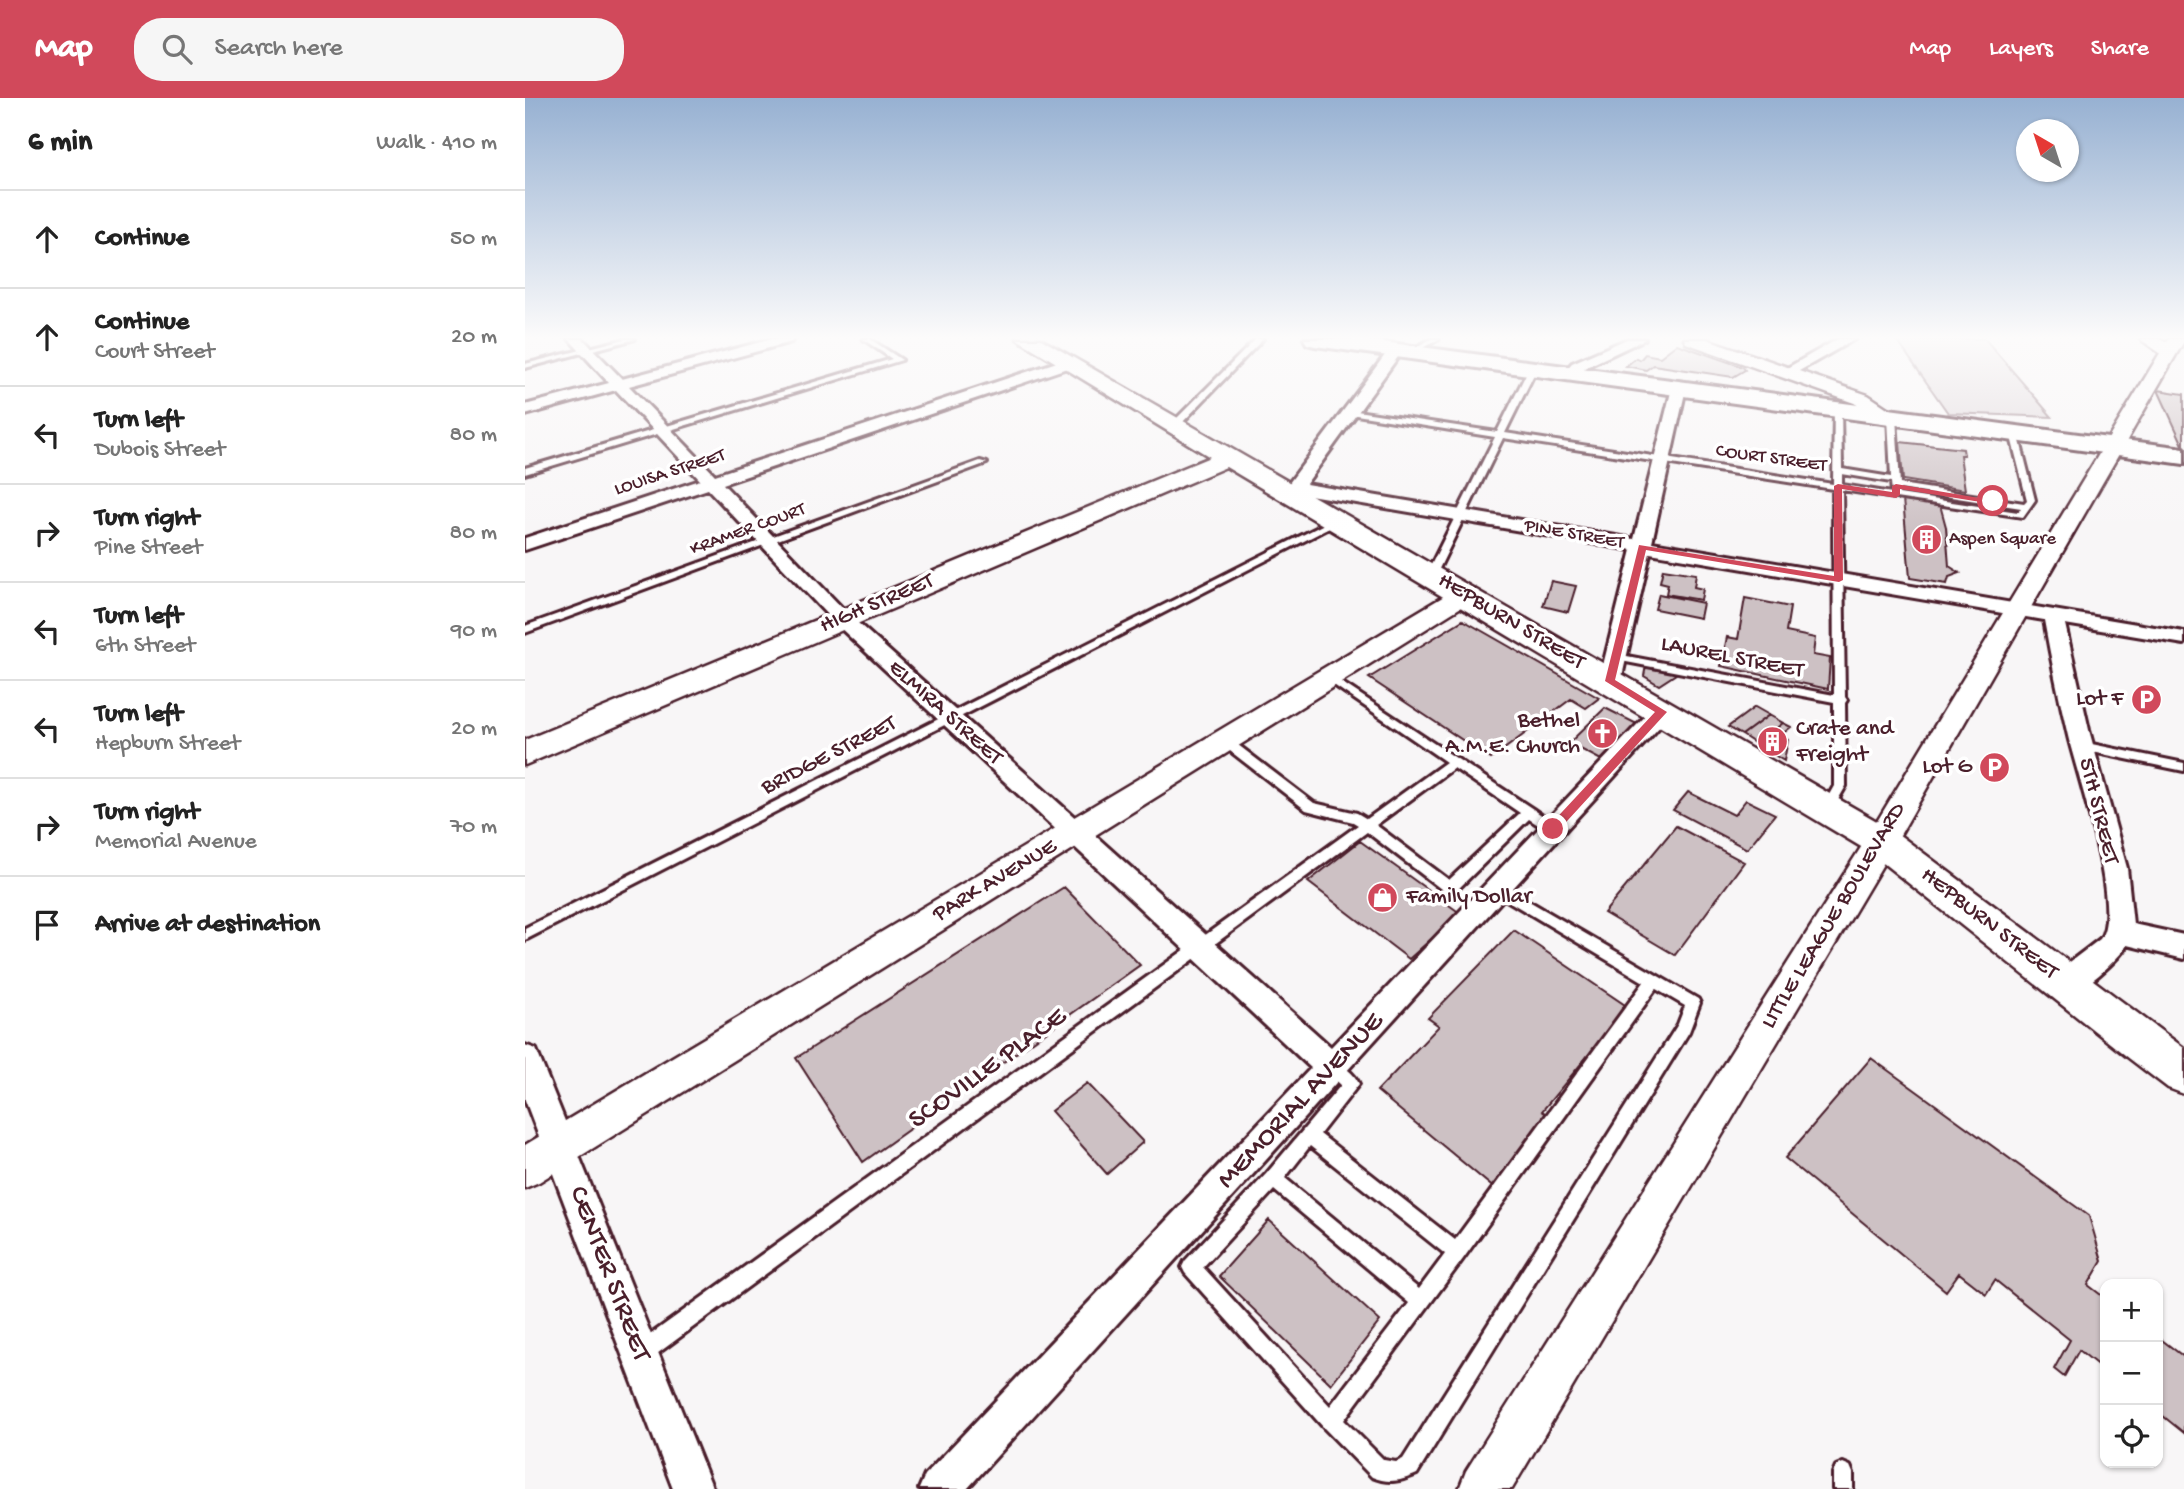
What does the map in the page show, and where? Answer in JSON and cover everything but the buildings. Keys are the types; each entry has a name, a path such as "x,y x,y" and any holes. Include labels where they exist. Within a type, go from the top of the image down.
{"main road":[{"name":"HEPBURN STREET","path":"1137,404 1291,489 1338,520 1465,594 1613,669 1662,712 1881,841 1959,898 2064,983 2184,1074"},
{"path":"1798,404 2184,456"},
{"name":"HIGH STREET","path":"525,753 1229,457"}],"street":[{"path":"525,410 547,404"},
{"name":"ELMIRA STREET","path":"639,404 842,619 1332,1067"},
{"name":"LOUISA STREET","path":"525,544 945,404"},
{"path":"1291,489 1357,404"},
{"path":"1613,669 1675,404"},
{"path":"1869,404 1892,417"},
{"name":"LITTLE LEAGUE BOULEVARD","path":"1484,1489 1881,841 2138,404"},
{"name":"PINE STREET","path":"1291,489 2184,638"},
{"name":"PARK AVENUE","path":"525,1168 1465,594"},
{"name":"5TH STREET","path":"2053,616 2082,746 2111,856 2119,900 2119,932"},
{"name":"MEMORIAL AVENUE","path":"939,1489 1498,888 1541,821 1662,712"},
{"path":"2064,983 2097,959 2116,940 2119,932 2184,947"},
{"name":"CENTER STREET","path":"525,1059 693,1489"}],"lane":[{"path":"525,471 751,404"},
{"path":"1174,426 1196,404"},
{"path":"1431,575 1516,404"},
{"path":"1827,809 1840,786 1836,409"},
{"name":"COURT STREET","path":"1350,412 1838,486 1896,487 2020,515 2026,506"},
{"path":"1892,417 1896,487"},
{"path":"1838,471 1896,487 2026,506 2031,500 2014,433"},
{"name":"KRAMER COURT","path":"525,630 983,463"},
{"name":"BRIDGE STREET","path":"525,933 1338,520"},
{"name":"LAUREL STREET","path":"1613,669 1841,700"},
{"path":"1225,741 1310,807 1357,818 1451,888 1541,821 1329,677"},
{"path":"2082,746 2184,767"},
{"name":"SCOVILLE PLACE","path":"640,1355 1454,762"},
{"path":"1332,1067 1351,1084 1273,1179 1191,1267 1379,1471 1396,1472 1410,1467 1684,1027 1693,1003 1498,888"},
{"path":"1331,1421 1457,1253 1654,980"},
{"path":"1309,1135 1457,1253"},
{"path":"1273,1179 1421,1302"}],"shaded area":[{"path":"1942,404 2041,404 2052,417 1948,413"}],"place":[{"name":"Aspen Square","path":"1926,539"},
{"name":"Lot F","path":"2146,699"},
{"name":"Bethel A.M.E. Church","path":"1603,734"},
{"name":"Crate and Freight","path":"1773,742"},
{"name":"Lot G","path":"1995,767"},
{"name":"Family Dollar","path":"1383,897"}],"route":[{"path":"1553,829 1662,712 1610,681 1642,547 1839,580 1838,486 1896,495 1896,486 1993,501"}]}
